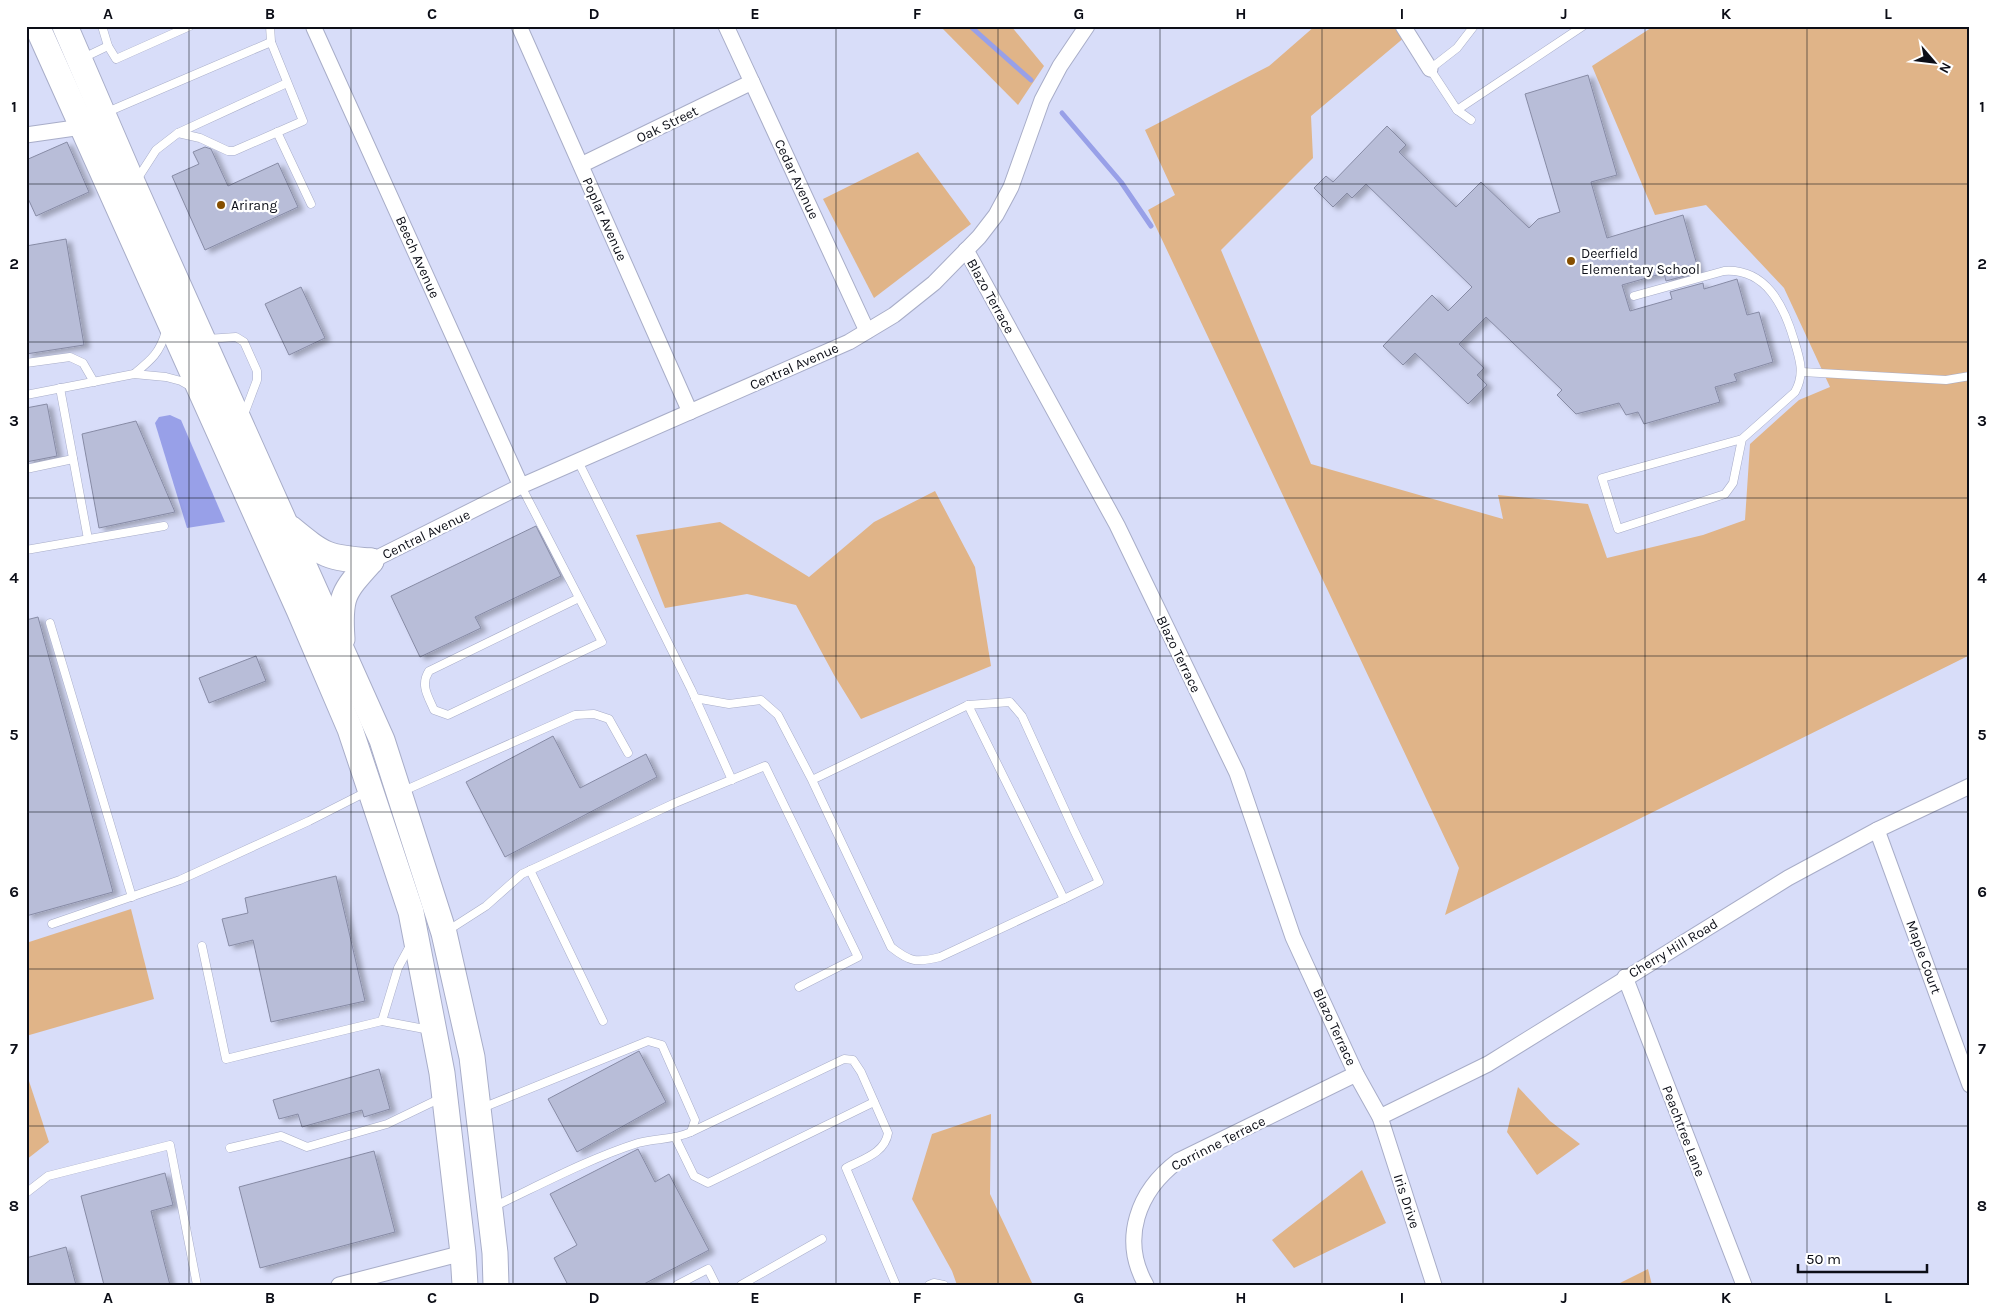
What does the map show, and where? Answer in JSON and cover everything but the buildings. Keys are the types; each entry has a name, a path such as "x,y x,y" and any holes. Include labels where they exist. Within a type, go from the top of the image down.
{"highway":[{"path":"36,26 92,121 133,184 382,740 444,933 472,1057 495,1253 496,1285"},
{"path":"65,26 79,60 92,121 169,322 350,729 411,912 445,1096 465,1285"},
{"path":"285,524 324,554 371,561"},
{"path":"343,652 341,604 350,584 371,561"}],"street":[{"name":"Poplar Avenue","path":"519,26 690,412"},
{"name":"Cedar Avenue","path":"726,26 867,331"},
{"name":"Central Avenue","path":"371,561 521,486 849,342 894,315 934,283 979,237 996,215 1011,187 1042,100 1060,66 1087,26"},
{"path":"1403,26 1430,69"},
{"name":"Beech Avenue","path":"314,28 521,486"},
{"name":"Oak Street","path":"581,165 752,82"},
{"path":"26,135 92,121"},
{"name":"Blazo Terrace","path":"966,250 1117,525 1237,773 1293,936 1356,1074 1380,1117"},
{"name":"Cherry Hill Road","path":"1380,1117 1488,1064 1625,977 1788,878 1877,830 1970,786"},
{"name":"Maple Court","path":"1877,830 1970,1085"},
{"name":"Peachtree Lane","path":"1625,977 1744,1285"},
{"name":"Corrinne Terrace","path":"1146,1285 1136,1259 1134,1240 1136,1222 1141,1203 1150,1187 1163,1172 1178,1161 1356,1074"},
{"name":"Iris Drive","path":"1380,1117 1434,1285"},
{"path":"339,1285 463,1253"}],"lane":[{"path":"102,26 108,46 116,60 190,26"},
{"path":"178,133 200,138 228,151 234,151 303,121 271,42 270,26"},
{"path":"1471,120 1457,110 1430,69 1458,48 1474,26"},
{"path":"1457,110 1583,26"},
{"path":"92,121 271,42"},
{"path":"79,60 108,46"},
{"path":"133,184 156,150 178,133 287,84"},
{"path":"278,132 310,204"},
{"path":"1634,296 1724,271 1735,270 1747,274 1766,287 1782,308 1789,323 1802,372 1800,383 1795,392 1742,439 1602,478 1618,528 1725,494 1733,483 1742,439"},
{"path":"134,374 152,360 158,352 169,322"},
{"path":"202,339 241,339 258,370 257,380 240,423"},
{"path":"26,363 70,357 82,363 94,382"},
{"path":"1802,372 1946,380 1970,376"},
{"path":"26,395 134,374 153,375 181,381 200,392"},
{"path":"60,388 88,539"},
{"path":"26,469 73,459"},
{"path":"578,461 695,698 732,780"},
{"path":"521,486 602,642 448,715 434,710 424,688 425,679 429,671 579,598"},
{"path":"26,550 164,526"},
{"path":"50,623 132,897"},
{"path":"695,698 729,704 761,700 778,715 812,780 891,947 906,958 921,962 940,958 1100,882 1022,716 1010,702 968,705 812,780"},
{"path":"968,705 1064,898"},
{"path":"399,793 575,715 594,714 609,719 628,754"},
{"path":"444,933 486,906 522,874 675,803 765,766 858,957 799,987"},
{"path":"52,924 180,880 370,790"},
{"path":"530,870 603,1021"},
{"path":"382,1021 398,968 416,936"},
{"path":"202,946 226,1059 382,1021 434,1031"},
{"path":"478,1110 648,1041 662,1045 695,1120 691,1132"},
{"path":"490,1209 589,1162 640,1142 675,1137 691,1132 844,1059 853,1060 888,1133 887,1142 878,1152 846,1168 896,1285"},
{"path":"230,1148 281,1136 307,1147 386,1124 445,1096"},
{"path":"675,1137 694,1176 708,1183 874,1102"},
{"path":"26,1193 48,1176 170,1145 197,1285"},
{"path":"741,1285 822,1239"},
{"path":"677,1285 708,1269 716,1285"},
{"path":"929,1285 934,1283 944,1285"}],"shaded area":[{"path":"940,26 1011,26 1044,66 1018,105"},
{"path":"1315,26 1418,26 1311,116 1313,158 1221,250 1311,464 1503,519 1498,495 1588,504 1607,558 1703,535 1745,520 1750,444 1799,400 1830,387 1784,288 1706,205 1655,215 1592,66 1654,26 1970,26 1970,655 1445,915 1459,868 1148,210 1175,195 1145,130 1269,66"},
{"path":"918,152 971,224 874,298 823,199"},
{"path":"935,491 975,567 991,666 861,719 834,675 796,605 747,594 665,608 636,535 720,522 809,577 874,522"},
{"path":"131,909 154,999 26,1036 26,943"},
{"path":"26,1072 49,1142 26,1160"},
{"path":"1518,1087 1550,1121 1580,1144 1537,1175 1507,1132"},
{"path":"991,1114 990,1194 1033,1285 957,1285 952,1271 912,1199 932,1134"},
{"path":"1362,1170 1386,1223 1294,1268 1272,1240"},
{"path":"1648,1269 1652,1285 1616,1285"}],"water":[{"path":"170,415 181,420 225,522 187,528 155,423 159,417"}],"waterway":[{"path":"970,26 1031,80"},
{"path":"1062,113 1121,182 1151,226"}],"place":[{"name":"Arirang","path":"221,205"},
{"name":"Deerfield Elementary School","path":"1571,261"}]}
